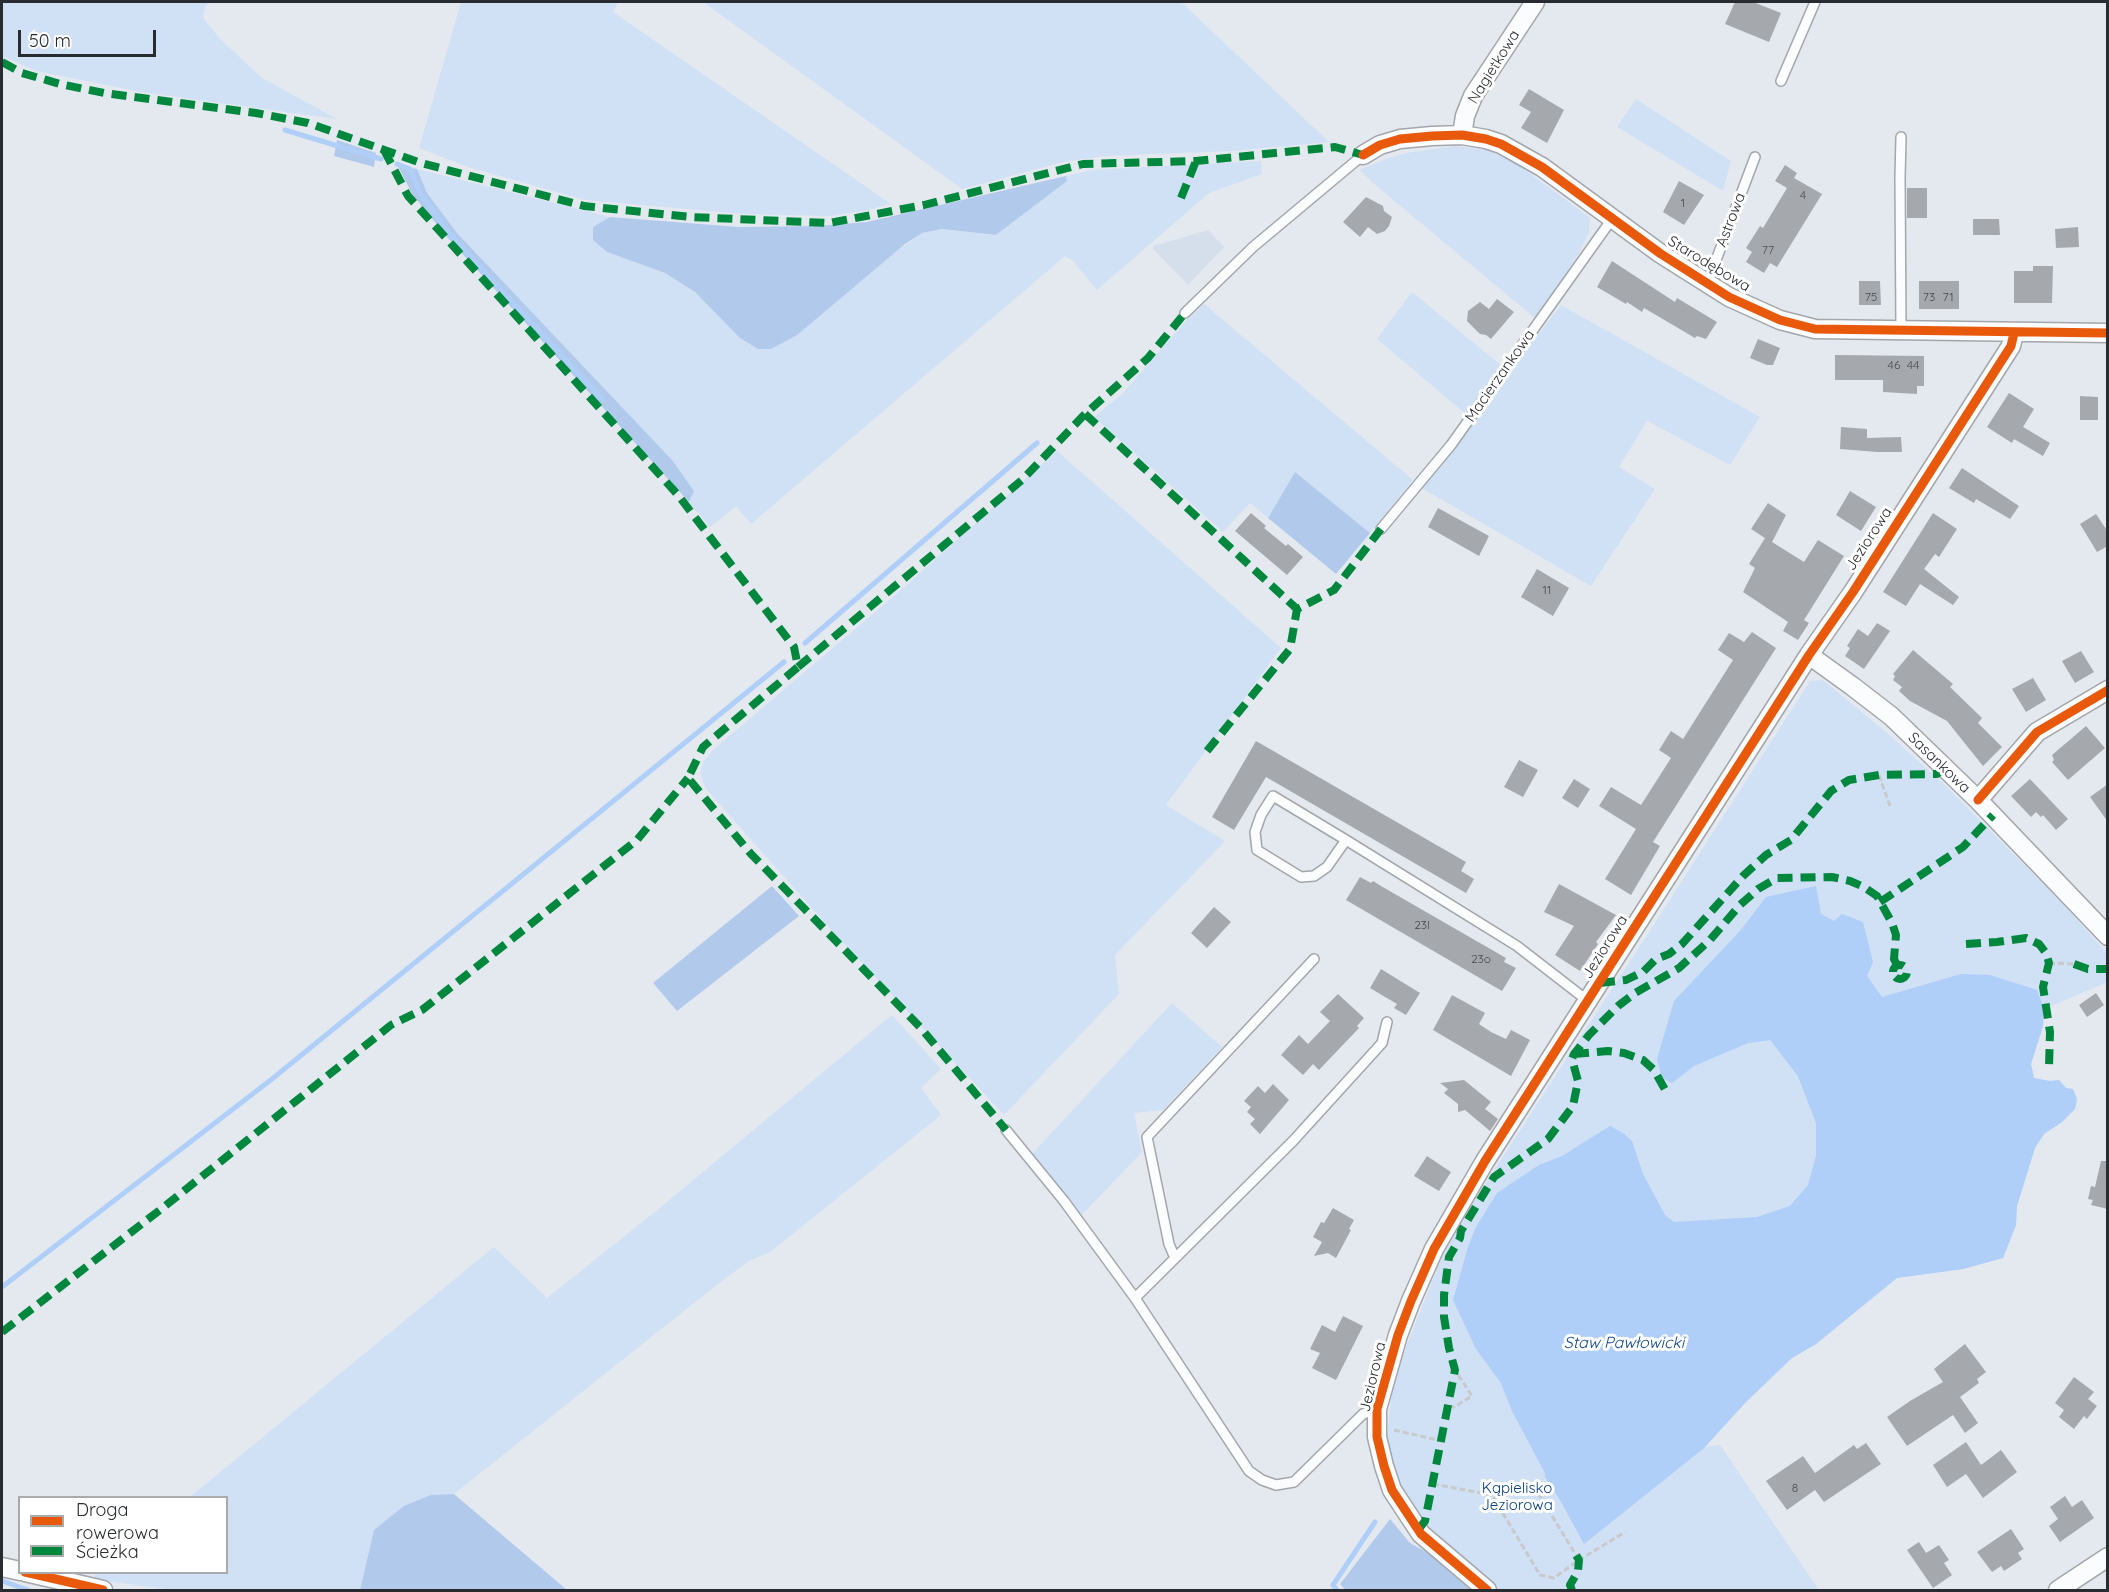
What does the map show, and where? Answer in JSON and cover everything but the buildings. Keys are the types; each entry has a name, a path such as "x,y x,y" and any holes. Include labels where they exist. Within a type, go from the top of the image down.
{"street":[{"name":"Nagietkowa","path":"1462,135 1465,116 1473,96 1535,2"},
{"name":"Starodębowa","path":"1363,155 1380,145 1400,139 1462,135 1486,139 1515,151 1550,172 1661,254 1729,297 1780,320 1815,329 2108,333"},
{"name":"Jeziorowa","path":"1487,1590 1421,1534 1402,1508 1392,1490 1377,1437 1377,1418 1398,1335 1434,1249 1485,1161 2011,346 2014,333"},
{"name":"Sasankowa","path":"1809,656 1890,716 1978,800 2108,936"},
{"path":"1978,800 2037,732 2108,690"},
{"path":"2058,1590 2108,1557"},
{"path":"2,1566 18,1570"},
{"path":"34,1574 103,1590"}],"lane":[{"path":"1781,81 1815,2"},
{"path":"1901,137 1901,331"},
{"path":"1185,313 1253,247 1363,155"},
{"name":"Astrowa","path":"1707,284 1755,156"},
{"name":"Macierzankowa","path":"1381,529 1451,445 1612,219"},
{"path":"1346,840 1327,867 1314,876 1301,877 1257,850 1255,832 1261,815 1273,796 1346,840 1517,946 1588,1001"},
{"path":"1175,1258 1169,1245 1147,1137 1314,959"},
{"path":"1135,1298 1293,1142 1382,1043 1387,1022"},
{"path":"1006,1130 1064,1201 1135,1298 1250,1471 1262,1480 1276,1485 1294,1482 1363,1414 1377,1418"}],"path":[{"path":"1879,775 1891,809"},
{"path":"2049,963 2074,964"},
{"path":"1449,1406 1454,1407 1472,1396 1455,1370"},
{"path":"1377,1418 1442,1441"},
{"path":"1433,1484 1492,1495 1540,1575 1554,1578 1625,1532"},
{"path":"1538,1493 1576,1555"}],"shaded area":[{"path":"337,140 376,153 374,167 334,156"},
{"path":"398,166 417,169 427,193 457,233 673,461 694,491 689,502 448,238 412,194"},
{"path":"1066,176 1067,181 996,235 942,229 922,233 905,244 797,335 771,349 758,349 740,338 695,292 665,273 607,252 593,240 593,227 610,217 739,227 817,226 867,222"},
{"path":"1208,230 1224,247 1188,285 1153,249 1154,246"},
{"path":"1295,472 1370,533 1336,574 1268,518"},
{"path":"772,886 799,916 677,1011 653,983"},
{"path":"454,1494 567,1590 360,1590 374,1530 404,1506 431,1495"},
{"path":"1390,1519 1410,1543 1430,1554 1471,1590 1345,1590 1340,1584"}],"green space":[{"path":"2,2 209,2 205,7 203,18 221,40 262,78 337,119 141,92 37,71 2,56"},
{"path":"461,2 618,2 613,12 891,204 864,211 828,216 745,214 585,200 468,167 419,148"},
{"path":"703,2 1181,2 1329,142 1232,151 1103,156 1063,162 962,189"},
{"path":"1636,99 1731,161 1723,191 1617,127"},
{"path":"1455,146 1488,150 1520,166 1590,218 1589,232 1582,247 1564,278 1535,318 1360,170 1406,153"},
{"path":"1261,161 1262,174 1209,193 1097,290 1072,260 1065,256 751,524 736,506 710,527 689,502 694,491 673,461 457,233 427,193 417,169 610,217 593,227 594,240 607,252 665,273 695,292 740,337 758,349 922,233 942,229 996,235 1067,181 1066,176 1092,170"},
{"path":"1412,292 1503,367 1467,415 1377,339"},
{"path":"1204,304 1413,480 1370,533 1295,472 1268,518 1250,503 1223,532 1094,417 1122,394 1186,321"},
{"path":"1561,305 1760,417 1730,465 1647,421 1619,467 1655,489 1591,586 1420,487"},
{"path":"1057,451 1281,648 1166,805 1225,841 1115,955 1119,994 1004,1115 834,933 706,789 700,773 704,761 713,750 894,596"},
{"name":"Kąpielisko Jeziorowa","path":"1823,680 1947,787 2061,902 2107,953 2108,982 2044,1009 2043,1026 2031,1064 2034,1078 2059,1080 2066,1088 2073,1089 2077,1099 2075,1109 2062,1122 2044,1134 2035,1148 2017,1206 2016,1225 2003,1258 1963,1269 1897,1278 1816,1344 1792,1358 1746,1402 1705,1447 1720,1445 1819,1590 1499,1590 1430,1531 1399,1487 1387,1440 1391,1397 1399,1365 1441,1259 1461,1221 1810,681"},
{"path":"1172,1003 1222,1047 1163,1110 1134,1113 1142,1152 1079,1218 1032,1154"},
{"path":"892,1015 941,1069 921,1088 941,1115 770,1252 749,1261 719,1283 454,1494 431,1495 374,1530 360,1590 174,1590 91,1579 96,1574 228,1574 228,1496 191,1496 494,1247 547,1298 656,1211"}],"water":[{"name":"Staw Pawłowicki","path":"1816,886 1821,914 1834,921 1842,914 1863,922 1873,962 1867,976 1882,997 1961,974 1990,975 2037,990 2044,1009 2043,1026 2031,1064 2034,1078 2059,1080 2066,1088 2073,1089 2077,1099 2075,1109 2062,1122 2044,1134 2035,1148 2017,1206 2016,1225 2003,1258 1963,1269 1897,1278 1816,1344 1792,1358 1746,1402 1704,1448 1584,1544 1545,1477 1512,1411 1501,1383 1476,1349 1453,1300 1468,1247 1476,1227 1497,1193 1539,1165 1562,1156 1610,1126 1632,1141 1643,1174 1665,1215 1674,1222 1757,1217 1790,1206 1808,1185 1816,1156 1816,1123 1798,1076 1770,1040 1748,1043 1694,1066 1672,1083 1662,1078 1657,1059 1674,1001 1740,931 1766,897"}],"waterway":[{"path":"285,130 381,159"},
{"path":"397,164 410,169 420,193 454,239 603,400"},
{"path":"805,643 1037,443"},
{"path":"2,1287 272,1079 784,662"},
{"path":"1337,1590 1333,1585 1375,1522"},
{"path":"2,1581 28,1590"}],"marked path":[{"path":"2,62 22,73 104,93 256,113 308,123 421,163 584,206 691,217 829,223 924,205 1083,164 1196,161 1335,147 1363,155"},
{"path":"384,150 408,196 678,495 794,647 798,667 703,747 688,778 751,854 920,1027 1006,1130"},
{"path":"1181,198 1196,161"},
{"path":"798,667 1022,480 1085,414 1148,358 1185,313"},
{"path":"1085,414 1297,609"},
{"path":"1207,751 1290,649 1297,609 1334,590 1381,529"},
{"path":"1600,983 1626,980 1643,972 1656,959 1669,954 1682,944 1743,876 1766,855 1791,840 1831,791 1849,780 1879,775 1937,774 1945,768"},
{"path":"2,1332 165,1206 391,1025 422,1010 637,840 688,778"},
{"path":"1880,902 1963,847 1993,815"},
{"path":"1418,1530 1425,1521 1455,1370 1444,1317 1444,1295 1449,1257 1460,1238 1461,1231 1494,1177 1548,1139 1573,1106 1578,1081 1572,1059 1589,1035 1618,1006 1635,993 1679,968 1710,940 1740,905 1758,889 1777,878 1832,877 1850,881 1877,896 1896,935 1894,959 1897,965"},
{"path":"1966,944 2026,938 2039,944 2046,953 2049,963 2043,987 2050,1032 2049,1068"},
{"path":"2074,964 2088,969 2108,969"},
{"path":"1897,965 1903,965 1907,972 1903,979 1897,979 1893,975 1893,969 1897,965"},
{"path":"1574,1054 1608,1051 1624,1053 1643,1060 1654,1070 1668,1095"},
{"path":"1572,1590 1570,1585 1578,1571 1579,1560 1576,1555"}],"cycle path":[{"path":"1363,155 1380,145 1400,139 1432,136 1462,135 1501,144 1542,167 1661,254 1729,297 1780,320 1815,329 2108,333"},
{"path":"1487,1590 1421,1534 1392,1490 1384,1466 1377,1437 1377,1409 1398,1335 1411,1301 1434,1249 1485,1161 1809,655 1853,592 2011,346 2014,333"},
{"path":"1978,800 2037,732 2108,690"},
{"path":"34,1574 103,1590"}]}
